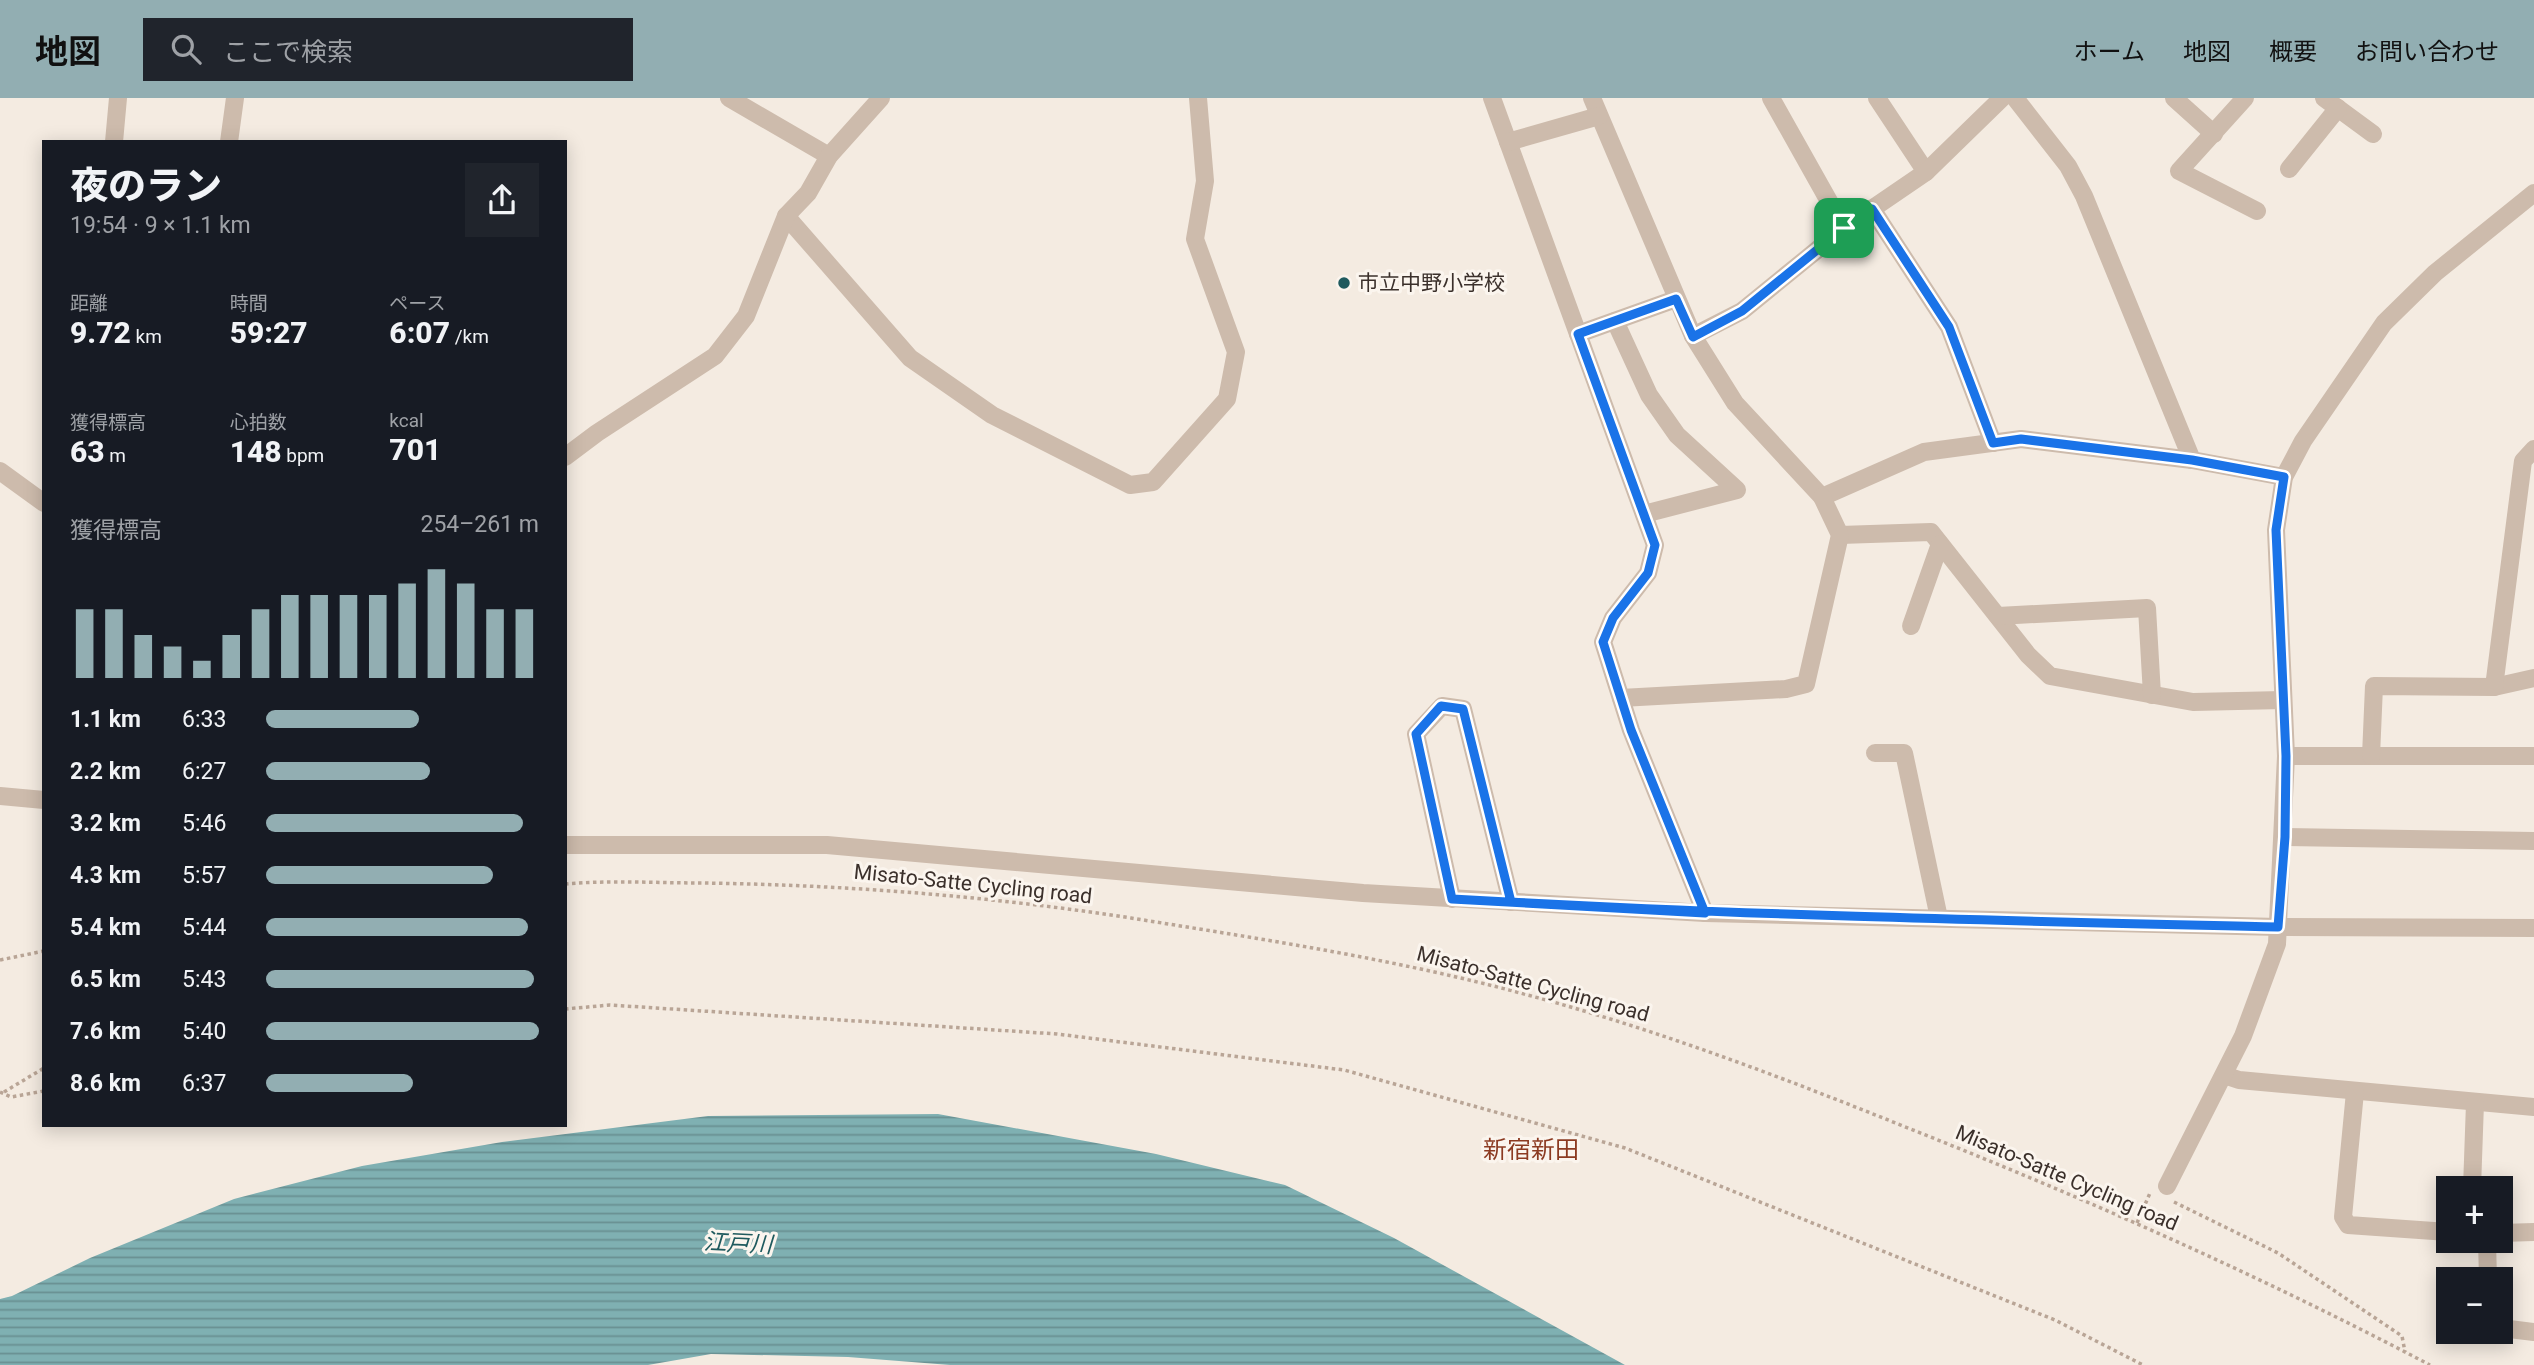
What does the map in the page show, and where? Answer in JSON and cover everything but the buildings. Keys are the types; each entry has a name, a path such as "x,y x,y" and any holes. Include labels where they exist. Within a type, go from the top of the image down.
{"street":[{"path":"114,140 118,98"},
{"path":"229,140 234,98"},
{"path":"729,98 829,156"},
{"path":"567,456 715,356 730,340 746,316 786,216 808,193 829,156 881,98"},
{"path":"786,216 910,358 1003,421 1130,485 1153,482 1227,399 1236,352 1195,239 1205,181 1198,98"},
{"path":"1492,98 1655,545 1648,573 1613,618 1603,642 1620,698 1705,913"},
{"path":"1592,98 1693,337 1735,403 1822,497 1840,535 1806,684 1786,689 1620,698"},
{"path":"1771,98 1844,228"},
{"path":"1877,98 1926,172"},
{"path":"1693,337 1742,311 1844,228 1926,172 2002,98"},
{"path":"2015,98 2068,166 2084,196 2192,460"},
{"path":"2174,98 2214,134"},
{"path":"2245,98 2179,171 2257,211"},
{"path":"2289,169 2331,103 2373,134"},
{"path":"1508,142 1599,116"},
{"path":"2162,1192 2243,1036 2273,955 2278,927 2285,837 2286,756 2276,530 2284,477 2303,441 2384,323 2435,273 2534,193"},
{"path":"1872,209 1949,327 1993,443"},
{"path":"1578,334 1676,299"},
{"path":"1615,321 1649,395 1677,435 1737,490 1644,514"},
{"path":"1822,497 1924,452 2021,439 2192,460 2284,477"},
{"path":"2494,687 2524,461 2534,449"},
{"path":"0,471 42,502"},
{"path":"1840,535 1931,532 2028,655 2050,676 2193,702 2283,700"},
{"path":"1911,626 1940,544"},
{"path":"1997,616 2147,608 2152,695"},
{"path":"2371,756 2374,686 2494,687 2534,678"},
{"path":"1452,899 1416,734 1441,706 1463,709 1511,902"},
{"path":"1875,753 1904,753 1939,918"},
{"path":"2286,756 2534,756"},
{"path":"0,796 42,799"},
{"path":"2285,837 2534,841"},
{"path":"567,845 827,845 1180,879 1452,899 1705,913 2278,927 2534,928"},
{"path":"2224,1075 2239,1080 2355,1092 2534,1107"},
{"path":"2355,1092 2343,1217 2347,1225 2436,1231"},
{"path":"2472,1176 2475,1103"},
{"path":"2513,1232 2534,1231"},
{"path":"2513,1329 2534,1332"}],"path":[{"name":"Misato-Satte Cycling road","path":"567,884 807,884 940,892 1085,911 1293,944 1413,967 1535,997 1674,1039 1828,1096 2137,1223 2430,1365"},
{"path":"0,960 42,951"},
{"path":"567,1009 610,1004 1057,1034 1344,1070 1625,1147 2055,1320 2143,1365"},
{"path":"2,1092 42,1069"},
{"path":"2,1092 11,1097 42,1091"},
{"path":"2137,1223 2162,1192 2278,1254 2402,1336 2405,1352"}],"water":[{"name":"江戸川","path":"938,1114 1156,1154 1285,1185 1394,1238 1625,1365 950,1365 848,1357 711,1354 648,1365 0,1365 0,1299 12,1296 90,1258 234,1199 362,1166 502,1142 708,1116"}],"place":[{"name":"市立中野小学校","path":"1344,283"}],"district":[{"name":"新宿新田","path":"1531,1150"}],"route":[{"path":"1844,228 1742,311 1693,337 1676,299 1578,334 1655,545 1648,573 1613,618 1603,642 1631,730 1705,913 1511,902 1452,899 1416,734 1441,706 1463,709 1511,902 1608,908 1705,913 2278,927 2285,837 2286,756 2276,530 2284,477 2192,460 2021,439 1993,443 1949,327 1872,209 1844,228"}]}
